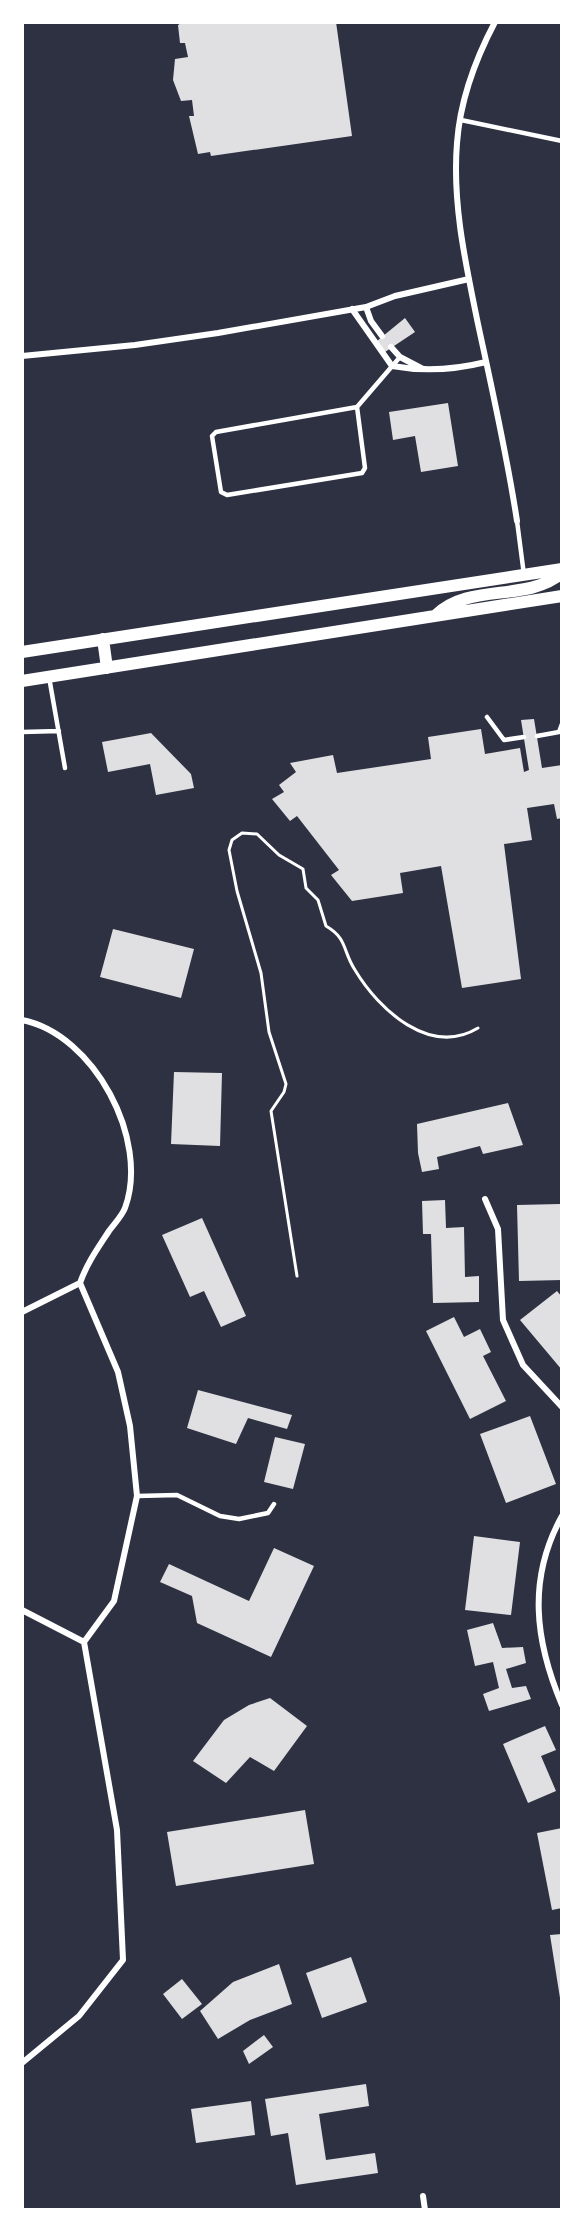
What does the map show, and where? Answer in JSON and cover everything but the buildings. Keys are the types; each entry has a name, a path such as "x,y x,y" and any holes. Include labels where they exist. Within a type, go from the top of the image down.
{"main road":[{"path":"22,652 561,571"},
{"path":"436,615 458,600 549,584 561,571"},
{"path":"22,681 561,596"},
{"path":"103,639 107,668"}],"street":[{"path":"495,22 468,85 457,141 456,192 469,279 517,521"},
{"path":"22,356 135,345 366,307 395,296 469,279"},
{"path":"366,307 371,321 382,336"},
{"path":"352,309 392,366 427,370 456,369 486,362"},
{"path":"391,347 400,357 427,370"},
{"path":"22,1020 32,1022 70,1044 91,1063 108,1087 128,1149 130,1186 124,1209 86,1265 80,1283 118,1372 130,1426 137,1496 114,1601 84,1642 117,1830 123,1960 79,2016 22,2063"},
{"path":"485,1199 498,1229 503,1320 524,1365 561,1407"},
{"path":"22,1312 80,1283"},
{"path":"561,1516 544,1559 537,1605 544,1654 561,1705"},
{"path":"22,1611 84,1642"},
{"path":"423,2196 425,2210"}],"lane":[{"path":"461,120 561,141"},
{"path":"357,407 365,468 362,473 227,495 221,492 212,436 216,432 357,407 400,357"},
{"path":"517,521 524,575"},
{"path":"49,677 64,768"},
{"path":"487,717 504,740 524,737"},
{"path":"537,736 559,732 561,724"},
{"path":"22,732 59,731"},
{"path":"137,1496 177,1495 220,1516 239,1519 268,1513 274,1504"}],"path":[{"path":"297,1276 271,1111 284,1092 286,1084 268,1032 261,973 237,891 230,850 232,840 245,832 257,834 279,855 303,868 306,888 318,900 326,926 340,934 352,965 370,992 400,1019 421,1032 444,1037 467,1035 478,1028"}]}
